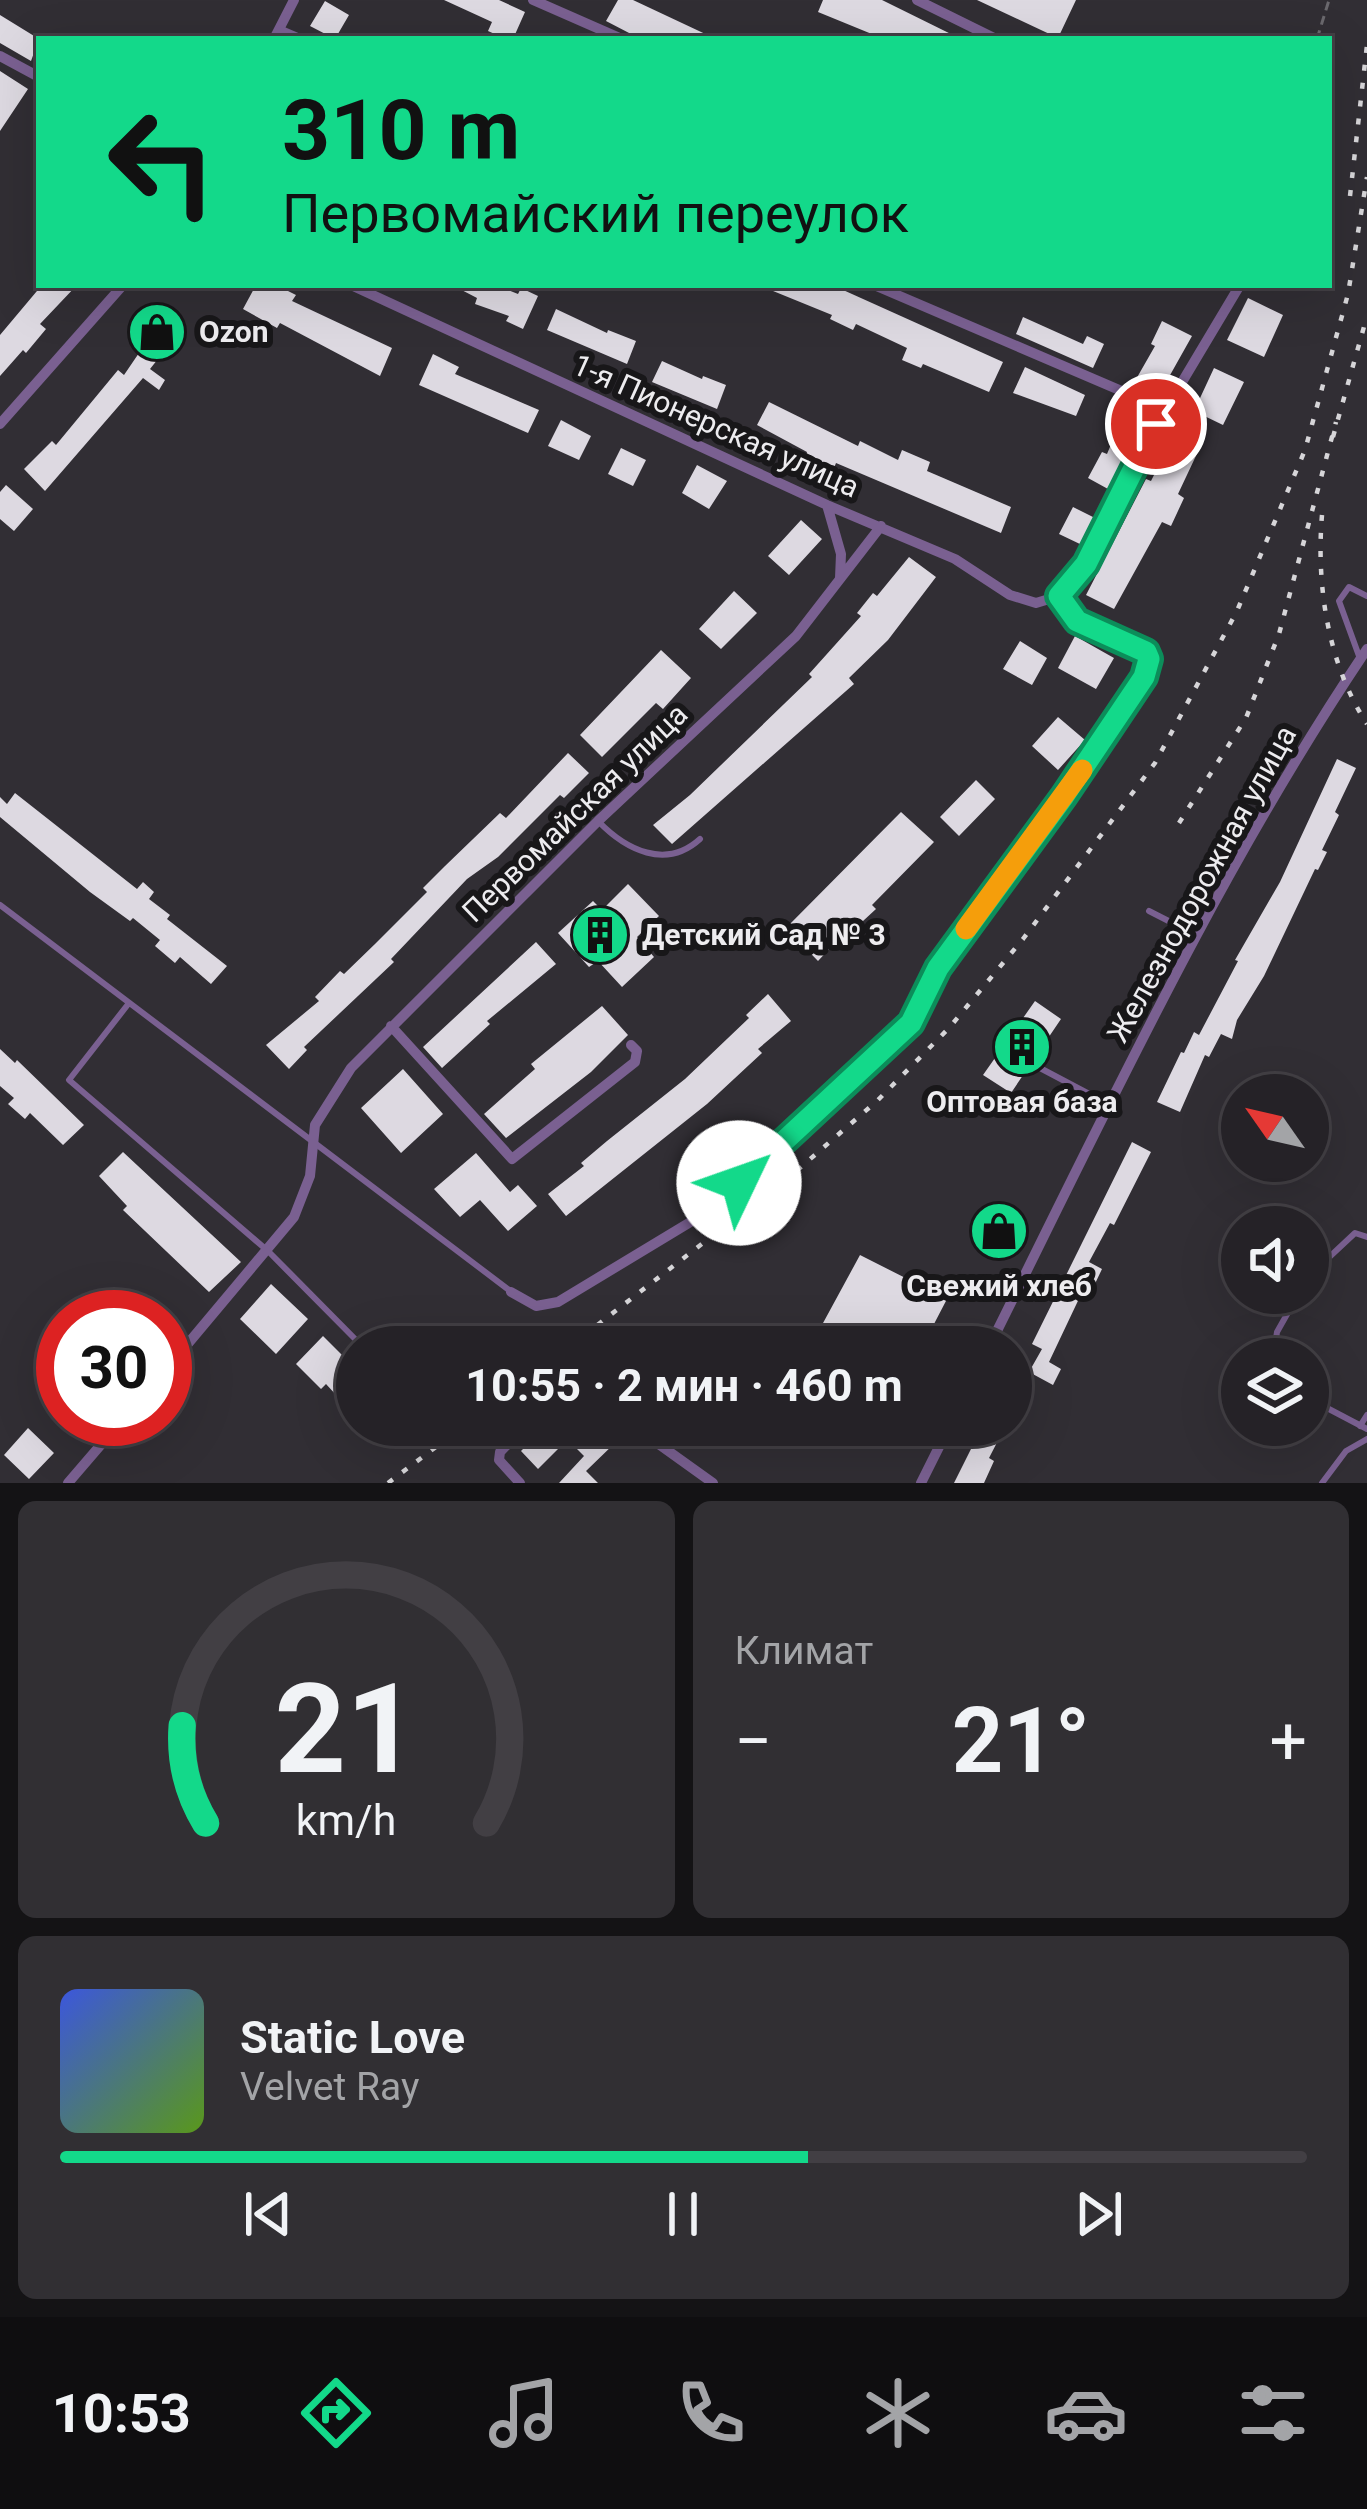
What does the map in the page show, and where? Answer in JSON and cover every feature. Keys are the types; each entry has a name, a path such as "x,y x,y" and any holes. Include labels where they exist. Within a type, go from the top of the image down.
{"street":[{"path":"277,35 294,0"},
{"path":"533,0 615,36"},
{"path":"917,0 990,36"},
{"path":"0,56 36,75"},
{"path":"0,424 120,288"},
{"name":"1-я Пионерская улица","path":"357,288 970,567 1022,601 1036,603 1059,596"},
{"path":"881,288 1166,410"},
{"path":"511,1292 529,1303 548,1306 707,1212 911,1023 938,968 1064,796 1148,668 1146,652 1077,621 1059,596 1086,564 1166,410 1238,288"},
{"path":"827,505 841,554 840,580"},
{"name":"Первомайская улица","path":"192,1340 268,1252 302,1200 310,1176 315,1125 351,1068 598,821 796,636 881,526"},
{"name":"Железнодорожная улица","path":"999,1326 1196,935 1285,774 1364,654"},
{"path":"391,1026 512,1159 634,1062 637,1051 631,1045"},
{"path":"68,1483 100,1446"},
{"path":"506,1446 500,1452 501,1467 520,1483"},
{"path":"661,1446 713,1483"},
{"path":"921,1483 940,1446"}],"lane":[{"path":"1364,654 1339,601 1347,587 1367,596"},
{"path":"598,821 634,849 655,855 689,849 700,839"},
{"path":"0,905 511,1292"},
{"path":"1149,911 1196,935"},
{"path":"130,1003 69,1080 268,1252 342,1326"},
{"path":"1040,1068 1110,1105"},
{"path":"1329,1257 1355,1233 1367,1237"},
{"path":"1329,1409 1364,1427 1367,1415"},
{"path":"1322,1483 1346,1451 1367,1439"}],"path":[{"path":"1318,36 1329,0"}],"building":[{"path":"444,0 499,0 525,12 514,36 488,31 492,22"},
{"path":"618,0 633,0 710,36 638,36 606,21"},
{"path":"823,0 882,0 955,36 877,36 818,12"},
{"path":"977,0 1076,0 1059,36"},
{"path":"325,1 349,15 337,36 310,26"},
{"path":"0,15 36,37 31,61 0,43"},
{"path":"0,71 28,89 0,131"},
{"path":"39,288 74,288 40,324 46,329 26,353 23,350 0,376 0,335"},
{"path":"254,288 282,288 296,295 292,301 392,348 380,376 280,323 277,328 243,309"},
{"path":"458,288 503,288 518,294 521,288 538,296 523,329 506,321 509,316 475,304 477,298"},
{"path":"765,288 839,288 1003,362 989,392 902,360 907,348 856,324 853,330 830,319 832,315"},
{"path":"1248,298 1283,315 1264,357 1227,340"},
{"path":"556,309 636,341 627,364 547,330"},
{"path":"1023,317 1083,344 1087,336 1104,344 1093,368 1016,334"},
{"path":"1162,321 1192,336 1160,393 1135,381 1155,346 1151,344"},
{"path":"156,325 173,340 150,369 165,380 159,390 143,378 45,491 24,469 52,441 56,445 118,370 124,375"},
{"path":"433,354 459,367 455,374 539,410 528,433 419,385"},
{"path":"662,361 726,385 717,409 652,382"},
{"path":"1025,367 1085,395 1076,416 1013,393"},
{"path":"1214,368 1244,382 1223,425 1194,411"},
{"path":"769,402 858,446 860,441 898,460 902,450 930,462 927,471 1011,507 1001,533 836,463 834,468 806,456 807,452 757,425"},
{"path":"1126,409 1147,418 1108,489 1088,478 1102,452 1107,454"},
{"path":"561,420 591,436 579,460 548,446"},
{"path":"1176,431 1202,443 1178,494 1184,498 1171,526 1162,522 1114,609 1086,595"},
{"path":"621,448 646,460 633,486 608,474"},
{"path":"697,465 727,481 709,509 682,493"},
{"path":"6,485 33,509 14,531 0,519 0,492"},
{"path":"1073,507 1095,518 1082,545 1059,534"},
{"path":"801,520 822,539 789,575 768,556"},
{"path":"909,557 936,577 888,640 849,678 854,684 672,844 653,825 812,677 809,674 861,616 857,613 873,593 877,596"},
{"path":"734,591 757,613 721,649 699,629"},
{"path":"1075,636 1114,658 1096,689 1058,668"},
{"path":"1020,641 1047,658 1032,685 1003,669"},
{"path":"661,650 691,678 663,709 656,703 602,757 580,735"},
{"path":"1058,717 1085,740 1058,770 1032,746"},
{"path":"568,753 589,773 498,857 467,879 391,959 394,962 304,1047 307,1050 289,1069 266,1045 319,1001 315,997 427,892 423,888 445,866 500,813 506,818"},
{"path":"1337,759 1356,768 1335,812 1339,815 1322,850 1327,852 1237,1020 1232,1039 1221,1034 1209,1057 1205,1055 1180,1112 1157,1102 1181,1052 1194,1032 1199,1035 1280,882"},
{"path":"976,780 995,799 959,836 940,817"},
{"path":"15,793 137,889 143,882 154,892 149,899 170,915 167,919 227,966 211,984 180,957 175,963 155,946 160,940 90,892 0,817 0,797 7,804"},
{"path":"901,812 934,842 872,905 876,909 850,933 847,930 818,961 786,928"},
{"name":"Детский Сад № 3","path":"628,884 659,916 637,937 654,957 622,987 598,961 589,967 558,933 593,901 602,910"},
{"path":"536,942 556,964 487,1021 490,1024 442,1068 423,1047"},
{"path":"768,994 791,1021 758,1049 762,1053 707,1104 566,1216 548,1194 685,1079"},
{"name":"Оптовая база","path":"1035,1001 1061,1019 1011,1093 983,1075"},
{"path":"602,1006 628,1035 591,1072 506,1138 484,1114 535,1069 531,1064"},
{"path":"0,1049 84,1125 63,1145 30,1113 25,1119 8,1104 14,1098 0,1086"},
{"path":"403,1069 443,1114 401,1153 361,1108"},
{"path":"1132,1142 1151,1152 1114,1225 1110,1223 1089,1262 1102,1269 1092,1290 1085,1286 1049,1362 1061,1369 1053,1385 1032,1374 1042,1349 1032,1344"},
{"path":"123,1152 241,1262 209,1292 123,1210 127,1206 99,1176"},
{"path":"476,1153 510,1192 518,1185 537,1206 508,1231 480,1200 460,1217 434,1189"},
{"path":"860,1255 947,1299 933,1326 821,1326"},
{"path":"271,1284 308,1319 276,1354 240,1319"},
{"path":"323,1336 336,1349 336,1395 326,1384 321,1389 296,1364"},
{"path":"28,1428 36,1436 36,1446 47,1446 54,1453 29,1479 4,1455"},
{"path":"526,1446 561,1446 538,1469 521,1451"},
{"path":"612,1446 586,1471 598,1483 559,1483 584,1456 576,1448"},
{"path":"972,1446 995,1446 984,1483 954,1483"}],"railway":[{"path":"1350,196 1367,45"},
{"path":"596,1326 801,1167 878,1100 949,1028 1023,939 1155,763 1237,611 1305,450 1348,294 1367,177"},
{"path":"1333,437 1367,316"},
{"path":"1179,823 1246,718 1279,634 1336,422"},
{"path":"1322,515 1321,569 1328,624 1343,676 1367,724"},
{"path":"388,1483 437,1446"}],"slow traffic":[{"path":"966,929 1082,770"}],"place":[{"name":"Ozon","path":"157,332"},
{"name":"Детский Сад № 3","path":"600,935"},
{"name":"Оптовая база","path":"1022,1047"},
{"name":"Свежий хлеб","path":"999,1231"}],"route":[{"path":"739,1183 901,1036 938,968 1144,677 1146,652 1077,621 1059,596 1086,564 1156,424"}]}
